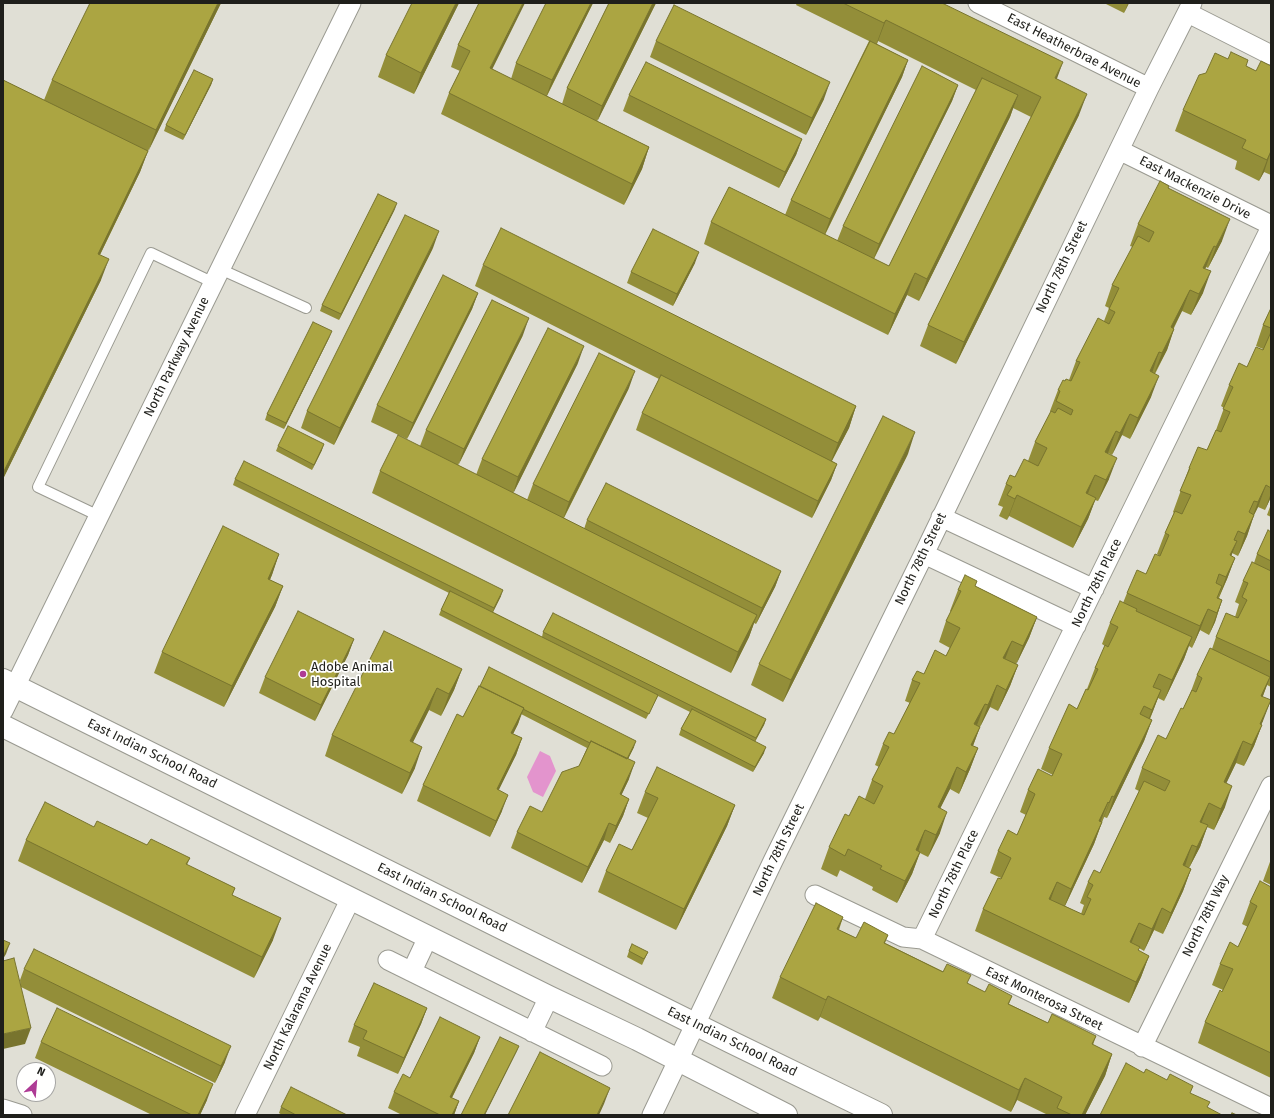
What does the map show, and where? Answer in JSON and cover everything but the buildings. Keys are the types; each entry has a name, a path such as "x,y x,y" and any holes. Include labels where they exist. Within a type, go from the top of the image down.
{"main road":[{"name":"East Indian School Road","path":"9,683 881,1115"},
{"path":"3,726 549,997 637,1039 786,1115"}],"street":[{"name":"North Parkway Avenue","path":"3,711 9,683 99,516 351,3"},
{"name":"East Heatherbrae Avenue","path":"978,3 1149,88"},
{"name":"North 78th Street","path":"652,1115 1149,88 1190,8"},
{"path":"1190,8 1271,55"},
{"name":"East Mackenzie Drive","path":"1119,150 1271,226"},
{"name":"North 78th Place","path":"922,939 1271,226"},
{"path":"941,517 1094,589"},
{"path":"924,554 1076,626"},
{"name":"North 78th Way","path":"1142,1046 1271,786"},
{"name":"East Monterosa Street","path":"815,895 903,937 922,939 1271,1108"},
{"name":"North Kalarama Avenue","path":"245,1115 351,898"},
{"path":"412,972 428,937"},
{"path":"388,960 602,1066"},
{"path":"532,1032 549,997"},
{"path":"3,1109 22,1115"}],"lane":[{"path":"99,516 38,487 151,253 306,308"}],"shaded area":[{"path":"540,751 550,756 556,771 543,797 533,792 527,777"}],"place":[{"name":"Adobe Animal Hospital","path":"303,674"}]}
